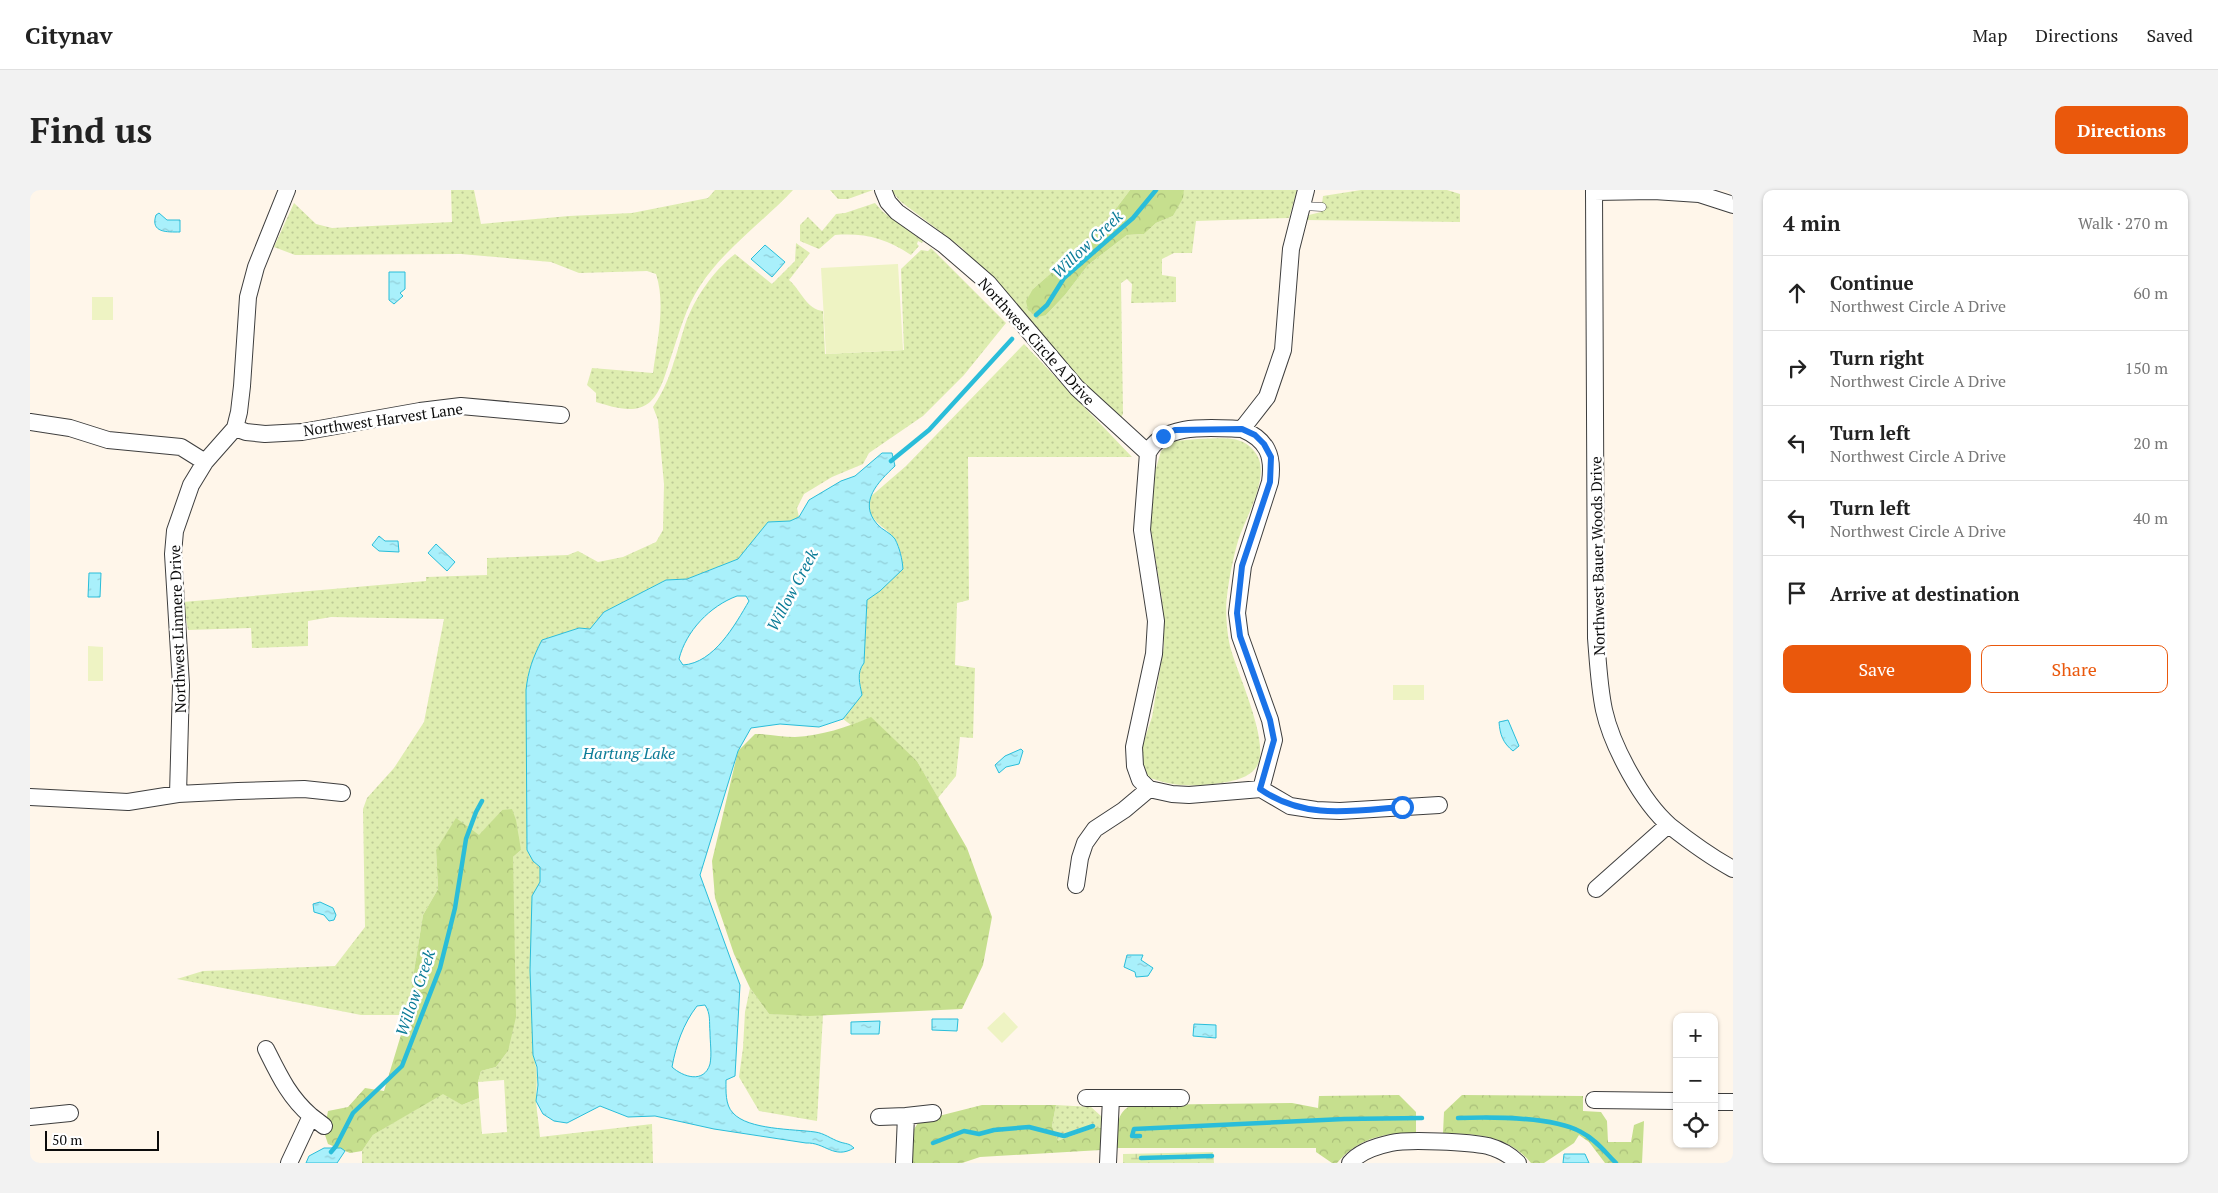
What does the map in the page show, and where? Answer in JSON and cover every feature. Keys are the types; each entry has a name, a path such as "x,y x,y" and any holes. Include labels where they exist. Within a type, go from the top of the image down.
{"street":[{"name":"Northwest Linmere Drive","path":"178,794 181,685 173,554 174,534 190,485 205,462 235,428 242,386 248,297 256,267 287,190"},
{"name":"Northwest Circle A Drive","path":"883,190 888,202 897,212 944,245 988,283 1077,388 1148,453"},
{"path":"1242,429 1267,397 1283,350 1291,249 1306,190"},
{"path":"1594,191 1654,191 1699,194 1733,205"},
{"name":"Northwest Bauer Woods Drive","path":"1594,191 1596,638 1599,682 1604,712 1617,748 1639,788 1668,825 1733,869"},
{"name":"Northwest Harvest Lane","path":"235,428 246,432 265,434 302,432 420,411 461,406 561,415"},
{"path":"30,422 70,428 108,440 181,447 205,462"},
{"path":"1260,789 1274,740 1270,720 1240,636 1237,613 1242,566 1270,482 1272,470 1271,457 1264,444 1255,435 1242,429 1175,430 1152,443 1148,453 1142,530 1152,592 1155,629 1150,675 1134,747 1135,766 1140,780 1149,788 1172,794 1189,795 1260,789 1290,806 1316,810 1340,811 1439,805"},
{"path":"1076,885 1080,858 1085,843 1095,829 1124,810 1149,788"},
{"path":"30,798 128,802 178,794 304,789 342,793"},
{"path":"1596,889 1668,825"},
{"path":"266,1049 285,1088 295,1102 324,1126"},
{"path":"1086,1098 1181,1098"},
{"path":"1108,1163 1111,1098"},
{"path":"1594,1100 1673,1101"},
{"path":"1718,1102 1733,1102"},
{"path":"30,1118 70,1112"},
{"path":"879,1117 933,1113"},
{"path":"289,1163 310,1116"},
{"path":"904,1163 906,1116"},
{"path":"1350,1163 1354,1158 1377,1146 1404,1142 1488,1146 1502,1151 1518,1163"}],"lane":[{"path":"1301,206 1322,207"}],"green space":[{"path":"451,190 474,190 481,224 569,216 632,213 708,198 715,190 793,190 720,260 700,286 687,311 658,392 644,406 624,409 596,402 596,393 587,385 592,368 653,373 660,311 659,286 656,274 647,271 579,273 551,262 461,254 295,255 274,247 294,203 316,224 332,228 452,222"},
{"path":"830,190 873,190 848,199 838,199"},
{"path":"891,190 1130,190 1099,231 1033,289 1046,315 1065,295 1088,265 1127,235 1144,234 1156,223 1173,216 1184,190 1297,190 1289,218 1196,221 1192,253 1174,253 1162,259 1162,275 1176,277 1176,302 1131,303 1132,284 1127,279 1121,283 1123,414 1120,419 1064,362 962,248 900,201"},
{"path":"1130,190 1184,190 1183,198 1173,216 1156,223 1144,234 1127,235 1088,265 1065,295 1046,315 1038,317 1028,310 1026,301 1033,289 1099,231"},
{"path":"1361,190 1447,190 1460,194 1460,222 1305,220 1305,216 1321,212 1323,196"},
{"path":"875,203 883,212 923,241 922,243 918,241 917,244 919,246 911,255 892,244 865,236 835,235 819,249 800,241 800,225 808,217 822,231 836,214"},
{"path":"796,243 810,253 789,280 812,307 823,311 825,354 904,350 901,269 921,250 928,251 931,248 1006,323 964,375 923,416 869,453 863,464 832,477 804,494 797,508 799,517 791,521 768,522 738,559 687,579 666,580 604,612 590,629 579,628 542,640 533,861 540,867 540,882 532,896 533,1055 537,1073 536,1102 540,1137 652,1124 653,1163 362,1163 362,1151 373,1135 443,1093 462,1105 479,1098 482,1134 507,1132 504,1080 478,1082 481,1071 496,1067 508,1051 513,857 521,850 502,810 479,836 436,850 438,889 423,915 407,1015 361,1015 177,979 203,971 335,966 365,927 363,809 367,798 394,768 424,722 444,619 331,617 308,621 308,646 252,648 251,628 188,630 183,602 426,581 426,577 487,575 487,558 568,555 578,551 598,562 623,557 656,542 663,530 664,484 658,420 653,407 668,378 689,315 712,277 735,254 772,284 795,261"},
{"path":"898,264 903,350 826,354 821,268"},
{"path":"92,297 113,297 113,320 92,320"},
{"path":"1024,344 1132,457 968,457 969,600 957,603 955,665 975,668 973,738 960,737 956,776 938,798 917,761 871,718 851,725 843,719 862,695 859,674 864,663 867,600 880,591 902,557 895,540 872,517 869,498 906,466"},
{"path":"1224,438 1247,444 1253,449 1261,466 1255,499 1234,554 1226,608 1230,646 1256,725 1260,741 1260,755 1257,766 1246,776 1226,782 1192,785 1173,784 1146,776 1141,750 1152,717 1164,646 1162,599 1149,519 1154,475 1161,451 1175,441"},
{"path":"88,646 103,647 103,681 88,681"},
{"path":"1393,685 1424,685 1424,700 1393,700"},
{"path":"871,717 917,761 967,848 992,917 983,965 962,1009 809,1016 769,1014 750,988 734,954 715,898 712,861 738,751 755,734 795,737 814,735"},
{"path":"512,809 516,820 521,850 513,857 516,1017 508,1051 496,1067 481,1071 478,1082 479,1098 462,1105 443,1094 373,1135 362,1151 350,1153 328,1144 324,1132 328,1111 348,1107 365,1088 384,1091 407,1015 423,915 438,889 436,850 456,818 479,835 502,810"},
{"path":"750,988 769,1014 823,1015 817,1121 759,1111 739,1077 745,1012"},
{"path":"1004,1012 1018,1027 1002,1043 987,1028"},
{"path":"1399,1095 1416,1112 1416,1133 1383,1135 1373,1138 1345,1154 1337,1163 1332,1163 1316,1152 1316,1148 1117,1148 1120,1116 1123,1111 1134,1105 1292,1103 1318,1108 1319,1096"},
{"path":"1462,1095 1583,1096 1583,1111 1601,1112 1607,1121 1608,1142 1631,1142 1634,1125 1644,1121 1642,1163 1605,1163 1589,1142 1579,1135 1574,1143 1544,1163 1531,1163 1522,1154 1502,1141 1468,1134 1443,1133 1444,1112"},
{"path":"982,1105 1056,1105 1052,1126 1058,1141 1093,1128 1102,1128 1101,1150 980,1157 962,1163 911,1163 913,1131 919,1121"},
{"path":"1056,1105 1091,1107 1101,1116 1102,1128 1093,1128 1058,1142 1052,1126"},
{"path":"1213,1152 1214,1163 1123,1163 1123,1154"}],"water":[{"path":"159,213 167,220 180,220 180,232 165,231 158,228 155,225 155,221 156,215"},
{"path":"765,245 785,262 772,277 751,259"},
{"path":"389,272 405,272 405,289 400,293 403,296 394,304 389,300"},
{"name":"Hartung Lake","path":"882,453 892,453 895,466 872,493 869,508 877,524 895,539 903,569 880,591 867,600 864,663 859,675 862,695 843,719 819,727 780,724 751,728 738,751 700,875 740,985 735,1076 726,1080 726,1098 730,1110 740,1119 749,1123 772,1128 818,1133 849,1144 854,1148 841,1152 813,1143 714,1129 655,1116 628,1117 600,1106 567,1123 554,1121 543,1114 536,1101 538,1085 537,1067 533,1055 530,970 532,896 540,882 540,867 533,861 527,850 526,690 530,670 539,646 542,640 579,628 590,629 604,612 666,580 687,579 738,559 768,522 790,521 799,517 809,500 841,481 855,476","holes":["737,596 746,596 749,601 730,631 714,650 704,658 694,663 683,665 679,659 682,649 693,629 718,606","705,1005 709,1018 710,1064 703,1074 693,1077 687,1076 672,1067 676,1051 684,1027 692,1013 697,1006"]},
{"path":"379,536 385,541 398,541 399,552 379,551 372,545"},
{"path":"436,544 455,562 447,571 428,553"},
{"path":"89,573 101,573 100,597 88,597"},
{"path":"1508,720 1519,746 1513,751 1504,742 1499,727 1499,722"},
{"path":"1021,749 1023,751 1019,764 1006,767 999,773 995,765 1005,756"},
{"path":"320,902 333,908 336,915 334,920 329,921 324,915 314,912 313,904"},
{"path":"1127,955 1143,955 1141,960 1153,968 1148,976 1136,977 1135,972 1124,967"},
{"path":"932,1019 958,1019 957,1031 932,1030"},
{"path":"880,1021 879,1034 851,1034 851,1022"},
{"path":"1194,1024 1216,1025 1216,1038 1193,1036"},
{"path":"324,1148 341,1148 345,1151 337,1163 306,1163 309,1156"},
{"path":"1564,1154 1585,1154 1589,1163 1563,1163"}],"waterway":[{"name":"Willow Creek","path":"1036,315 1047,305 1064,278 1133,218 1156,190"},
{"name":"Willow Creek","path":"891,461 929,430 1012,339"},
{"name":"Willow Creek","path":"331,1152 353,1113 402,1066 440,968 455,908 466,839 482,801"},
{"path":"1140,1136 1132,1136 1134,1129 1344,1119 1422,1118"},
{"path":"1458,1118 1538,1120 1569,1127 1591,1138 1616,1163"},
{"path":"933,1143 964,1131 979,1134 994,1130 1029,1127 1064,1136 1093,1126"},
{"path":"1141,1158 1212,1156"}],"route":[{"path":"1163,436 1175,430 1242,429 1255,435 1264,444 1271,457 1272,470 1270,482 1242,566 1237,613 1240,636 1270,720 1274,740 1271,756 1260,789 1290,806 1316,810 1340,811 1402,807"}]}
